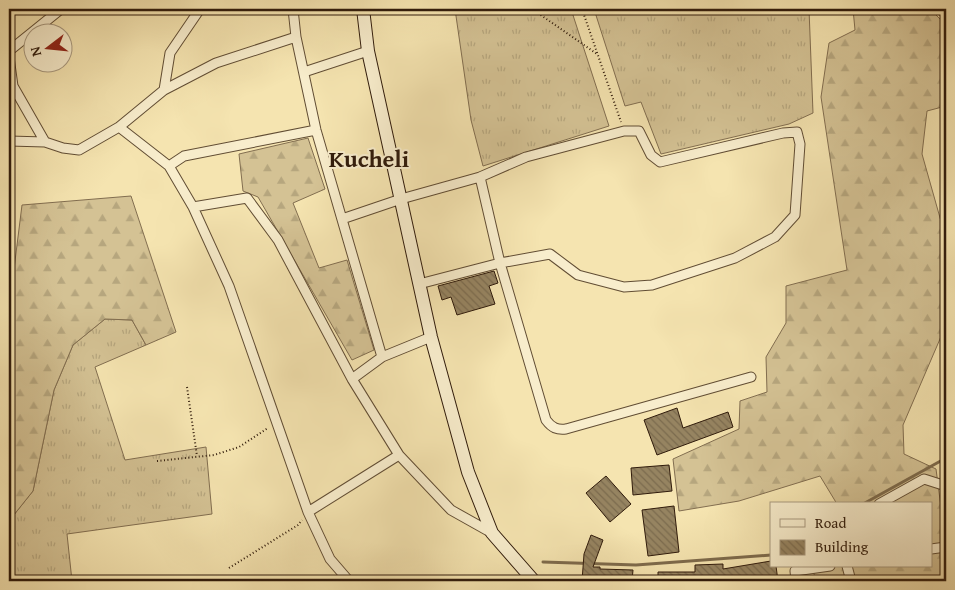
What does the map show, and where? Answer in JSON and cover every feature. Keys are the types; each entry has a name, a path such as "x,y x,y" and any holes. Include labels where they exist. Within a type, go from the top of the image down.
{"street":[{"path":"9,50 61,9"},
{"path":"164,90 170,53 200,9"},
{"path":"293,9 296,37 316,130 382,357"},
{"path":"363,9 368,51 431,337 468,472 492,533"},
{"path":"941,9 946,14"},
{"path":"9,141 45,142 79,150 119,127 164,90 216,63 296,37"},
{"path":"304,72 368,51"},
{"path":"9,57 13,86 45,142"},
{"path":"119,127 169,166 193,207 229,286 308,512 330,559 349,581"},
{"path":"169,166 184,156 316,130"},
{"path":"342,219 480,177 526,157 624,131 639,131 651,155 660,162 783,132 797,132 800,144 795,215 775,237 735,258 652,285 624,287 578,275 550,254 500,263 419,284"},
{"path":"480,177 500,263 546,420 551,426 558,430 566,429 751,377"},
{"path":"193,207 247,198 278,240 352,378 399,455 451,510 492,533 534,581"},
{"path":"352,378 382,357 431,337"},
{"path":"308,512 399,455"},
{"path":"883,502 924,479 946,486"},
{"path":"932,549 946,547"},
{"path":"796,581 794,572 807,568"},
{"path":"848,568 851,581"}],"path":[{"path":"532,9 597,54"},
{"path":"582,9 624,131"},
{"path":"187,387 197,457"},
{"path":"157,461 214,455 239,448 277,422"},
{"path":"229,568 298,525 308,512"}],"green space":[{"path":"455,9 571,9 609,126 483,166 471,120"},
{"path":"594,9 809,9 813,113 789,124 661,154 641,102 625,106"},
{"path":"853,9 930,9 946,25 946,106 927,111 922,154 946,239 946,325 903,425 904,454 936,469 946,546 946,581 815,581 813,568 932,568 932,502 836,502 820,476 739,501 679,511 673,459 739,429 740,401 767,392 766,357 786,323 786,286 847,270 821,97 829,43 855,30"},
{"path":"308,138 325,189 293,203 319,268 347,260 374,350 352,360 258,197 243,191 239,154"},
{"path":"131,196 176,332 146,345 132,320 105,319 73,345 54,390 33,491 9,521 9,293 11,293 22,205"},
{"path":"105,319 132,320 146,345 95,367 125,460 206,447 212,514 67,534 72,581 9,581 9,521 33,491 54,390 73,345"}],"building":[{"path":"494,271 498,283 489,286 495,304 457,315 451,297 442,300 438,286"},
{"path":"677,408 683,428 728,412 733,427 657,455 644,420"},
{"path":"669,465 672,491 633,495 631,468"},
{"path":"606,476 631,504 610,522 586,493"},
{"path":"674,506 679,552 648,556 642,510"},
{"path":"591,535 603,540 593,567 633,570 632,581 582,581 584,554"},
{"path":"770,561 770,568 776,568 778,581 658,581 658,572 695,572 695,565 723,564 723,569"}],"waterway":[{"path":"867,502 946,458"},
{"path":"543,562 636,565 770,555"}],"district":[{"name":"Kucheli","path":"369,159"}]}
